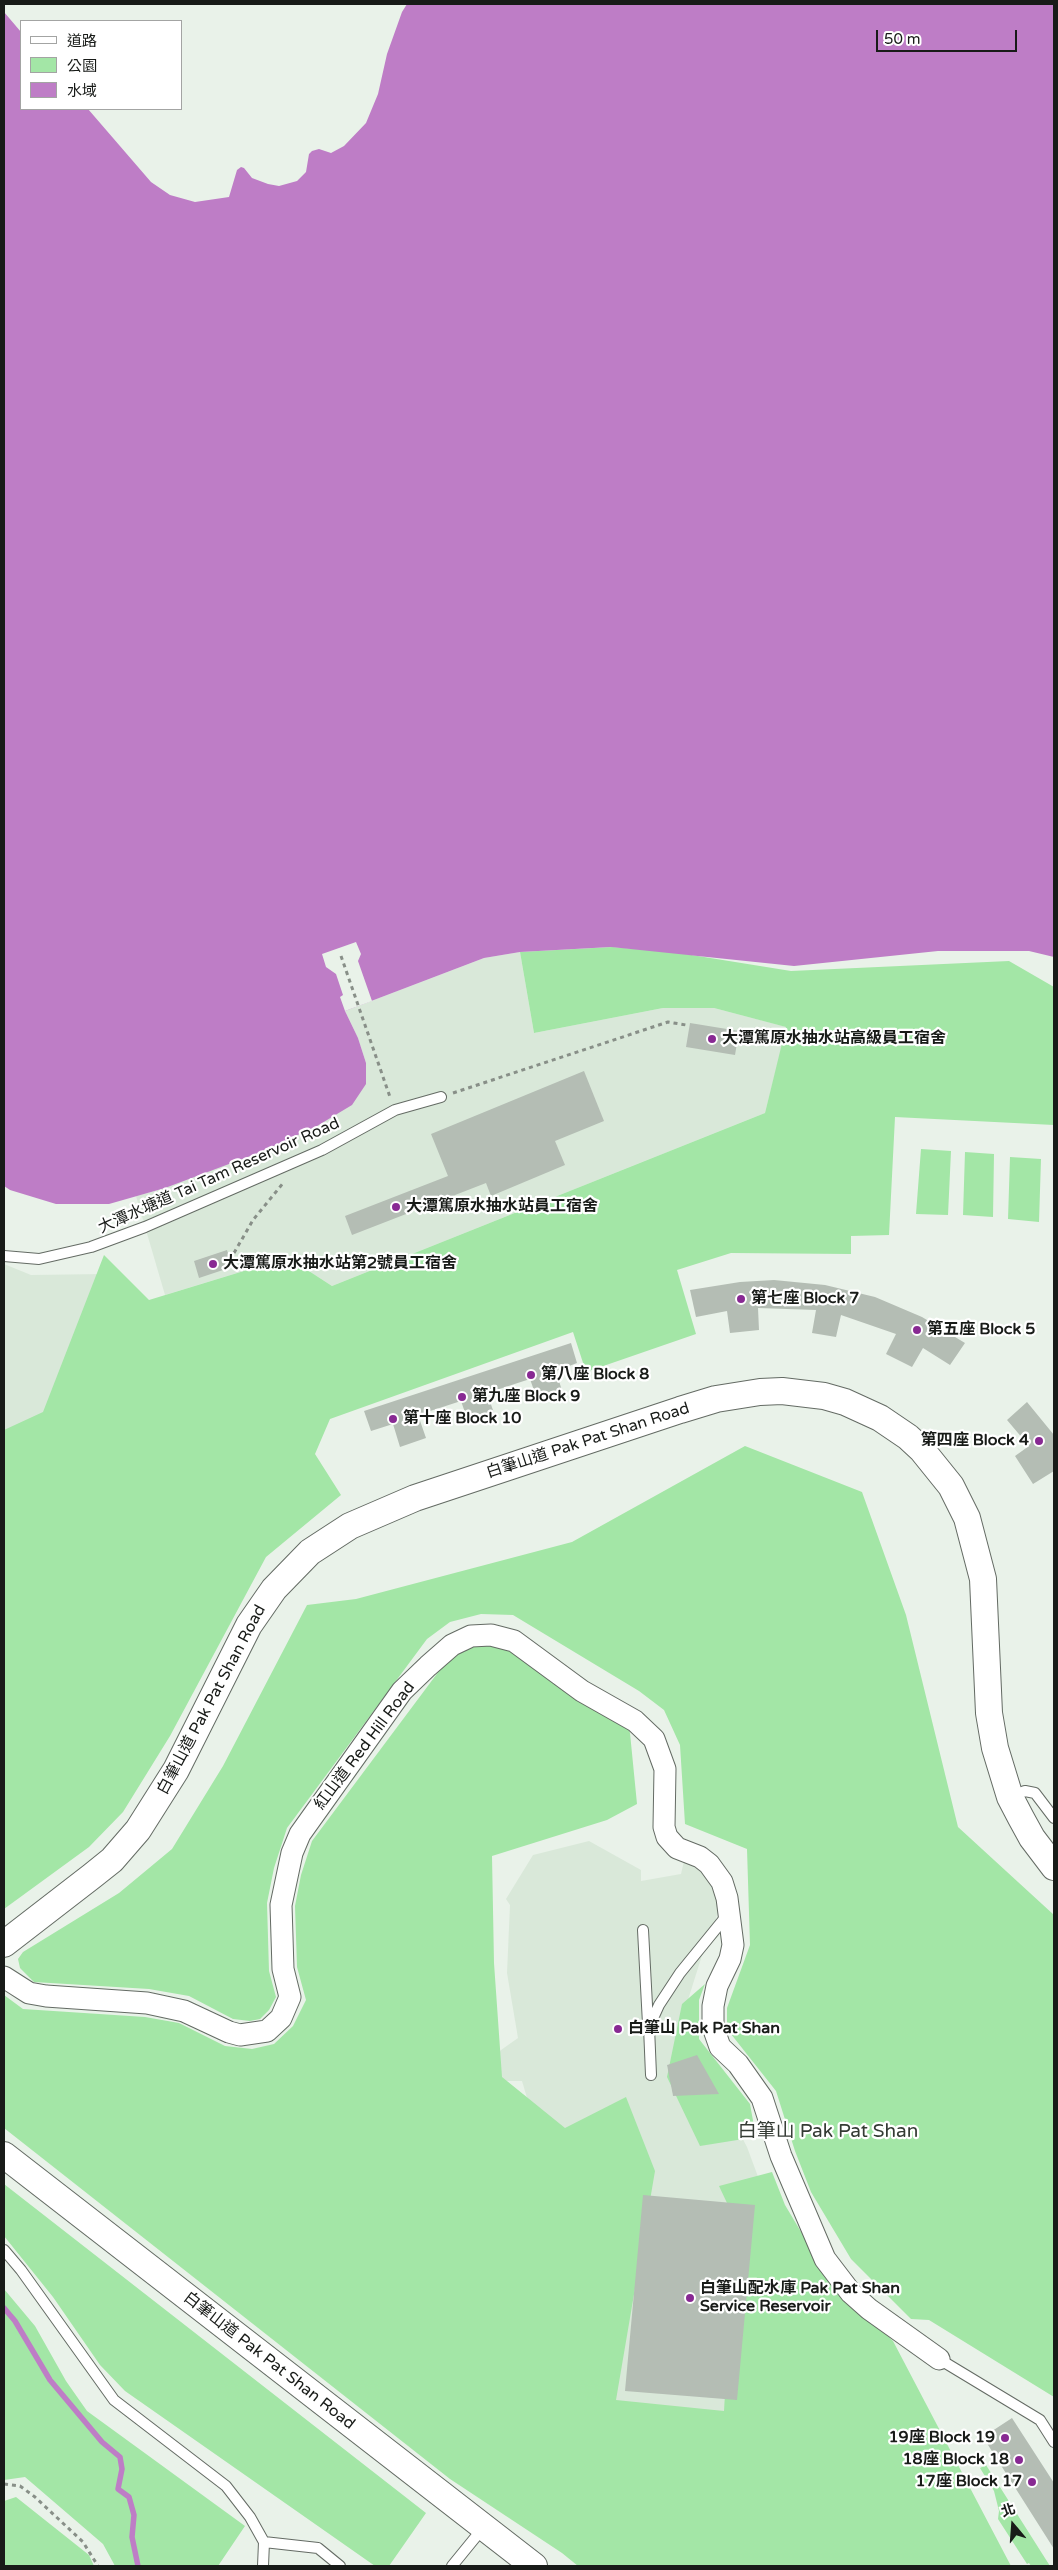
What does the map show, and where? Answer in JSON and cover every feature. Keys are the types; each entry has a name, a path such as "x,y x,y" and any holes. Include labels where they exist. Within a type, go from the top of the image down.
{"street":[{"name":"白筆山道 Pak Pat Shan Road","path":"4,1944 112,1860 138,1830 163,1794 228,1663 261,1606 285,1576 310,1552 363,1520 415,1498 698,1404 760,1392 782,1391 824,1396 874,1415 908,1437 938,1468 951,1486 967,1518 980,1564 985,1608 991,1732 1010,1797 1032,1838 1054,1867"},
{"name":"紅山道 Red Hill Road","path":"4,1977 29,1993 46,1996 147,2003 184,2011 240,2035 267,2032 281,2018 290,1997 283,1969 281,1904 292,1853 300,1834 408,1685 452,1645 464,1638 478,1635 498,1636 522,1645 571,1683 635,1721 649,1733 658,1747 665,1769 664,1827 667,1837 677,1848 700,1858 713,1868 722,1882 730,1911 732,1949 717,1986 712,2006 713,2026 720,2047 738,2064 762,2098 781,2156 825,2259 851,2293 869,2309 939,2359"},
{"name":"白筆山道 Pak Pat Shan Road","path":"4,2155 477,2535 534,2566"}],"lane":[{"name":"大潭水塘道 Tai Tam Reservoir Road","path":"4,1256 39,1259 91,1248 145,1227 322,1150 395,1110 441,1097"},
{"path":"1010,1797 1025,1792 1035,1793 1054,1818"},
{"path":"649,2027 669,1987 730,1911"},
{"path":"643,1930 651,2075"},
{"path":"4,2250 21,2270 114,2400 226,2486 250,2517 264,2542 263,2566"},
{"name":"紅山道 Red Hill Road","path":"939,2359 1040,2420 1054,2442"},
{"path":"452,2566 477,2535"},
{"path":"264,2542 318,2548 340,2566"}],"path":[{"path":"341,956 395,1110"},
{"path":"441,1097 668,1022 686,1026"},
{"path":"234,1253 253,1220 284,1184 288,1164"},
{"path":"4,2484 20,2486 35,2497 83,2542 98,2566"}],"shaded area":[{"path":"520,952 534,1033 663,1008 714,1008 787,1027 765,1113 332,1286 295,1262 270,1263 165,1295 136,1196 165,1188 366,1063 358,1038 345,1011 484,958"},
{"path":"4,1264 31,1275 105,1274 41,1448 4,1434"},
{"path":"589,1841 641,1870 641,1881 681,1874 684,1861 697,1866 712,1885 719,1906 716,1919 719,1936 704,1949 687,2003 697,2055 667,2065 673,2096 687,2092 719,2094 747,2147 770,2209 789,2404 675,2442 584,2404 539,2138 522,2081 495,2081 494,2055 518,2038 507,1973 510,1905 506,1899 533,1855"}],"green space":[{"path":"612,947 673,952 791,971 1009,961 1054,987 1054,1125 895,1117 889,1235 851,1236 851,1254 731,1253 677,1270 696,1334 586,1372 573,1332 330,1419 315,1454 341,1495 266,1557 170,1736 123,1812 89,1847 4,1909 4,1430 43,1412 104,1255 149,1300 270,1263 295,1262 332,1286 765,1113 786,1027 714,1008 663,1008 534,1033 520,952"},
{"path":"921,1149 951,1151 948,1215 916,1214"},
{"path":"965,1152 994,1154 993,1217 963,1215"},
{"path":"1010,1157 1041,1159 1039,1222 1008,1219"},
{"path":"745,1446 862,1492 906,1615 958,1827 1054,1915 1054,2397 929,2320 911,2319 851,2259 811,2192 795,2151 776,2091 727,2029 727,2008 750,1945 747,1849 685,1824 680,1745 664,1710 639,1691 513,1615 481,1614 450,1622 427,1639 287,1828 274,1868 267,1903 269,1971 276,1997 269,2010 260,2019 250,2021 233,2019 189,1996 149,1989 34,1982 20,1968 18,1959 23,1952 119,1893 172,1849 223,1766 307,1605 356,1599 572,1542"},
{"path":"485,1642 505,1643 623,1715 630,1733 637,1804 607,1820 492,1856 494,1963 502,2077 565,2128 626,2097 655,2171 616,2400 724,2411 735,2220 719,2186 772,2172 785,2205 828,2277 893,2341 1011,2566 578,2566 562,2553 450,2479 4,2128 4,1995 23,2009 145,2017 179,2023 225,2046 252,2049 274,2044 293,2026 306,2000 297,1967 295,1906 301,1875 312,1841 448,1659 462,1648"},
{"path":"705,1984 699,2000 699,2039 750,2104 756,2137 700,2146 667,2077 682,2004"},
{"path":"4,2184 426,2513 389,2566 375,2566 125,2391 100,2365 53,2297 4,2236"},
{"path":"4,2289 35,2326 66,2381 87,2411 245,2526 218,2566 115,2566 103,2544 25,2477 4,2480"},
{"path":"986,2465 1050,2566 1031,2566 1029,2563 1027,2564 998,2519 999,2511 994,2491 980,2468"},
{"path":"16,2497 89,2555 94,2566 4,2566 4,2501"}],"water":[{"path":"407,4 1054,4 1054,957 1029,951 938,951 794,966 611,947 520,952 484,958 345,1011 358,1038 366,1063 366,1084 352,1105 317,1126 261,1152 165,1188 109,1204 56,1204 10,1190 4,1186 4,12 20,31 20,110 89,110 151,182 170,195 195,202 229,197 237,170 241,167 252,178 279,186 297,181 306,172 309,154 312,151 319,149 331,153 344,146 366,123 378,94 387,54 402,12"}],"pier":[{"path":"356,942 361,954 358,961 372,1001 345,1011 340,997 343,995 336,974 326,967 322,954"}],"building":[{"name":"大潭篤原水抽水站高級員工宿舍","path":"690,1023 739,1031 735,1055 686,1047"},
{"path":"584,1071 604,1121 555,1141 565,1165 491,1196 486,1183 352,1235 345,1216 448,1176 431,1134"},
{"name":"大潭篤原水抽水站第2號員工宿舍","path":"227,1250 232,1267 199,1278 194,1261"},
{"path":"774,1280 825,1285 875,1297 922,1317 965,1343 950,1365 923,1348 912,1367 886,1354 896,1334 841,1315 836,1337 812,1333 816,1310 758,1308 759,1330 730,1333 727,1311 696,1317 690,1290 740,1282"},
{"path":"571,1343 577,1363 556,1371 563,1394 538,1402 530,1379 487,1393 495,1416 469,1424 461,1401 418,1415 426,1438 400,1447 393,1424 371,1431 364,1411"},
{"name":"第四座 Block 4","path":"1027,1402 1054,1435 1054,1471 1033,1484 1015,1456 1029,1446 1007,1420"},
{"path":"697,2055 719,2094 673,2096 667,2065"},
{"name":"白筆山配水庫 Pak Pat Shan Service Reservoir","path":"643,2195 755,2205 737,2400 625,2391"},
{"path":"1012,2418 1054,2483 1054,2549 983,2437"}],"waterway":[{"path":"4,2308 15,2321 50,2380 102,2442 120,2457 122,2469 118,2489 129,2497 134,2515 132,2537 138,2566"}],"place":[{"name":"大潭篤原水抽水站高級員工宿舍","path":"712,1039"},
{"name":"大潭篤原水抽水站員工宿舍","path":"396,1207"},
{"name":"大潭篤原水抽水站第2號員工宿舍","path":"213,1264"},
{"name":"第七座 Block 7","path":"741,1299"},
{"name":"第五座 Block 5","path":"917,1330"},
{"name":"第八座 Block 8","path":"531,1375"},
{"name":"第九座 Block 9","path":"462,1397"},
{"name":"第十座 Block 10","path":"393,1419"},
{"name":"第四座 Block 4","path":"1039,1441"},
{"name":"白筆山 Pak Pat Shan","path":"618,2029"},
{"name":"白筆山配水庫 Pak Pat Shan Service Reservoir","path":"690,2298"},
{"name":"19座 Block 19","path":"1005,2438"},
{"name":"18座 Block 18","path":"1019,2460"},
{"name":"17座 Block 17","path":"1032,2482"}],"district":[{"name":"白筆山 Pak Pat Shan","path":"828,2132"}]}
